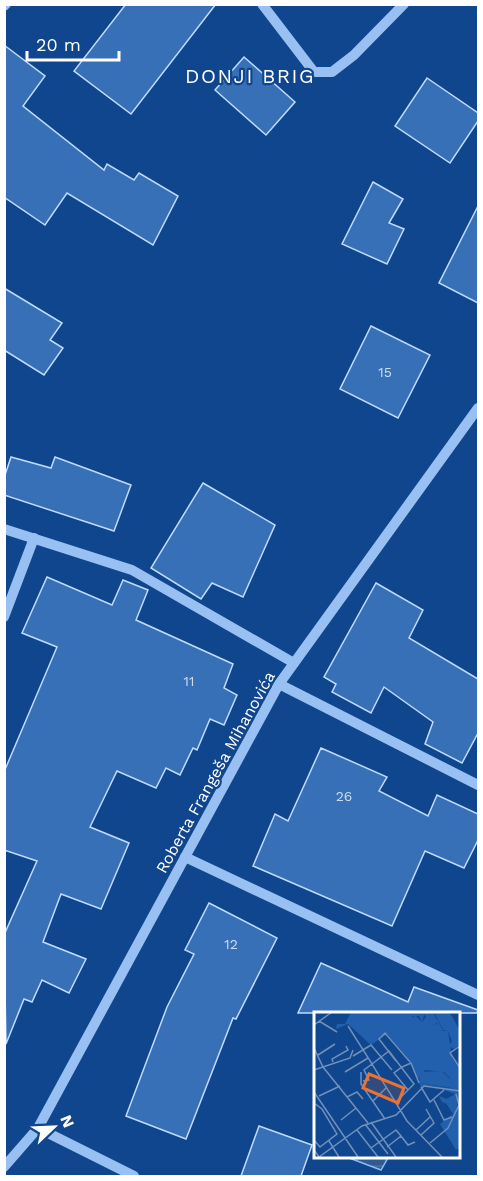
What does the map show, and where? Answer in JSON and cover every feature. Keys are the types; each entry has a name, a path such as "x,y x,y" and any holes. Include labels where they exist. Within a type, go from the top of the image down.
{"street":[{"path":"262,4 314,72 332,72 354,55 404,4"},
{"name":"Roberta Frangeša Mihanovića","path":"4,1167 38,1128 279,684 478,408"},
{"path":"4,530 132,570 294,663"},
{"path":"4,617 34,538"},
{"path":"279,684 478,785"},
{"path":"185,856 478,995"},
{"path":"38,1128 134,1176"}],"water":[{"path":"347,1157 388,1157 381,1170"}],"building":[{"path":"126,4 216,4 131,114 74,71"},
{"path":"4,45 45,76 23,106 104,170 107,164 134,180 139,173 178,196 153,245 67,193 45,225 4,197"},
{"path":"244,57 295,102 266,135 215,90"},
{"path":"427,78 478,113 478,121 450,163 395,126"},
{"path":"373,182 403,199 389,223 404,229 387,264 342,244"},
{"path":"478,206 478,303 439,283"},
{"path":"4,288 62,323 50,340 63,348 44,375 4,350"},
{"path":"371,326 430,355 398,418 340,389"},
{"path":"11,457 51,468 55,457 131,485 114,531 4,495 4,478"},
{"path":"203,483 275,525 243,597 212,583 201,599 151,568"},
{"path":"47,577 112,605 123,580 148,590 136,620 233,664 224,688 237,695 224,725 210,719 197,750 193,748 180,775 166,768 156,788 117,771 90,827 129,843 101,909 61,894 43,942 86,959 69,993 42,980 32,1002 24,999 6,1044 4,935 37,861 4,850 4,772 57,647 22,633"},
{"path":"376,583 423,610 409,638 478,679 478,733 462,763 425,744 433,722 384,687 371,713 332,692 336,684 324,677"},
{"path":"321,748 387,777 379,791 428,816 437,795 478,814 478,840 464,868 425,851 392,926 253,866 275,814 288,821"},
{"path":"209,903 277,938 236,1019 233,1018 186,1139 126,1116 167,1007 194,954 185,950"},
{"path":"321,963 408,1002 414,987 478,1010 477,1013 298,1013"},
{"path":"259,1126 312,1145 301,1176 241,1176"}],"district":[{"name":"DONJI BRIG","path":"250,76"}]}
